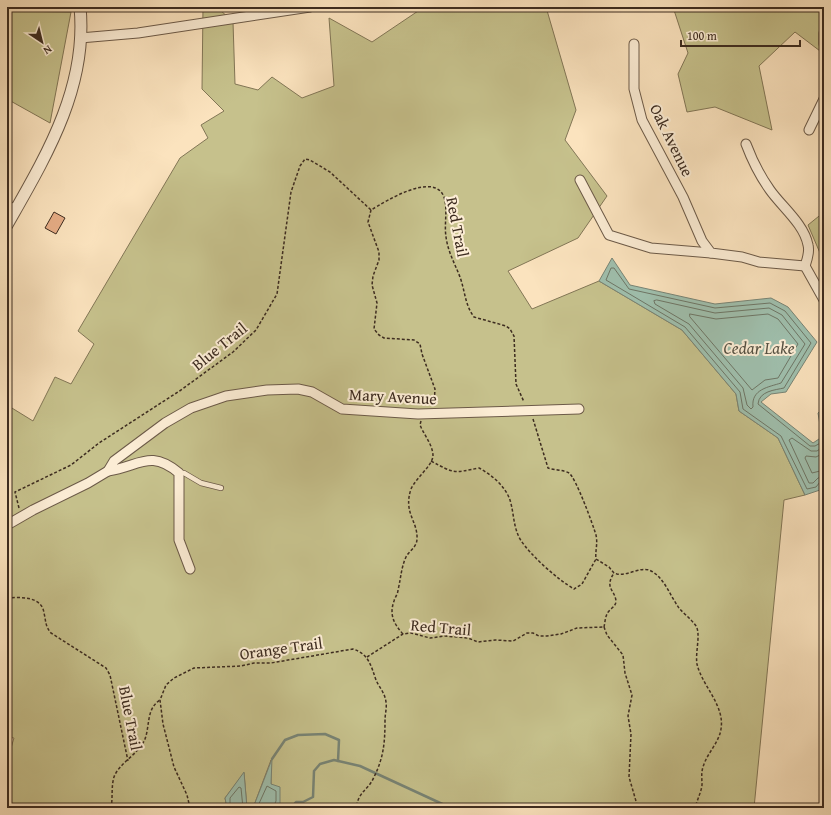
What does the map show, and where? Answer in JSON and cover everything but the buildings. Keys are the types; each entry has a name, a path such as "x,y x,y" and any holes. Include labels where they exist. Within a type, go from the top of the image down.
{"street":[{"path":"7,225 11,207 40,166 61,124 73,86 80,38 80,7"},
{"path":"80,38 138,33 310,7"},
{"path":"824,33 824,44"},
{"name":"Oak Avenue","path":"634,44 634,89 642,120 685,201 702,241 711,253"},
{"path":"809,130 824,99"},
{"path":"746,144 767,185 805,236 809,253 807,269 824,300"},
{"path":"580,180 609,235 650,248 742,257 759,262 807,269"},
{"name":"Mary Avenue","path":"7,525 108,471 114,461 164,423 191,408 226,396 267,390 298,389 312,392 342,409 426,414 528,412 580,409"},
{"path":"108,471 124,468 146,460 157,460 170,466 179,473 179,540 190,569"}],"lane":[{"path":"179,473 184,473 201,483 221,488"}],"path":[{"name":"Blue Trail","path":"19,518 20,513 15,492 77,461 99,443 181,390 233,352 256,330 277,294 291,192 300,166 305,159 310,160 330,172 371,210"},
{"name":"Red Trail","path":"371,210 396,196 422,186 437,188 444,197 448,249 460,276 468,308 474,317 506,326 510,329 515,346 516,384 528,412 535,423 548,468 568,473 572,476 581,494 596,535 596,559"},
{"path":"371,210 368,222 379,252 380,260 373,276 372,285 377,303 374,329 378,335 384,338 414,340 420,344 422,354 435,389 436,398 434,406 422,418 420,425 431,448 433,457 431,461 452,472 462,472 479,468 488,473 506,493 520,539 545,566 574,589 582,584 596,559 609,566 614,573 620,575 643,570 654,573 659,577 678,607 696,626 698,632 696,657 698,666 710,690 722,720 718,739 703,766 701,792 695,808"},
{"name":"Red Trail","path":"431,461 415,480 409,499 410,518 417,539 415,546 401,568 398,592 393,603 392,612 396,626 403,634 419,634 430,638 444,636 468,638 478,642 495,640 513,641 527,633 547,636 561,634 577,628 604,627"},
{"path":"614,573 610,584 611,592 616,599 615,604 606,616 604,627 607,635 623,655 632,694 628,716 630,734 629,777 638,808"},
{"name":"Blue Trail","path":"7,598 17,597 36,601 42,606 47,628 51,633 106,668 113,682 128,761"},
{"path":"356,808 362,791 369,786 374,778 383,757 386,701 367,657 403,634"},
{"name":"Orange Trail","path":"160,700 166,685 174,678 194,668 271,663 345,650 361,652 367,657"},
{"path":"160,700 163,724 169,751 174,767 187,795 190,808"},
{"name":"Blue Trail","path":"128,761 136,754 144,740 147,731 147,723 154,704 160,700"},
{"path":"111,808 115,777 120,768 128,761"}],"shaded area":[{"path":"203,7 217,7 233,22 235,84 258,90 272,77 302,98 334,86 329,18 372,42 424,7 546,7 576,110 565,140 607,196 578,238 508,271 532,309 599,281 682,330 736,394 739,411 778,438 805,495 784,500 754,808 275,808 271,784 271,760 253,808 247,808 244,773 225,798 227,808 7,808 7,761 14,738 7,737 7,405 33,421 55,377 71,384 94,344 78,331 180,158 208,138 201,125 224,111 202,89"},
{"path":"673,7 824,7 824,54 795,32 759,66 772,130 715,107 687,112 678,74 688,53"},
{"path":"7,11 71,12 50,123 7,99"},
{"path":"824,212 824,259 823,260 808,225"}],"water":[{"name":"Cedar Lake","path":"612,258 630,285 715,304 771,298 788,307 817,342 786,392 771,394 761,402 813,443 822,437 818,413 820,411 824,411 824,482 820,490 805,495 778,438 739,411 736,394 682,330 599,281"},
{"path":"272,759 271,784 280,787 280,803 275,808 253,808"},
{"path":"244,772 247,808 227,808 225,798"}],"waterway":[{"path":"272,759 285,740 298,735 325,734 339,740 338,761"},
{"path":"291,808 296,802 303,802 313,797 314,771 320,764 334,760 360,766 451,808"}]}
